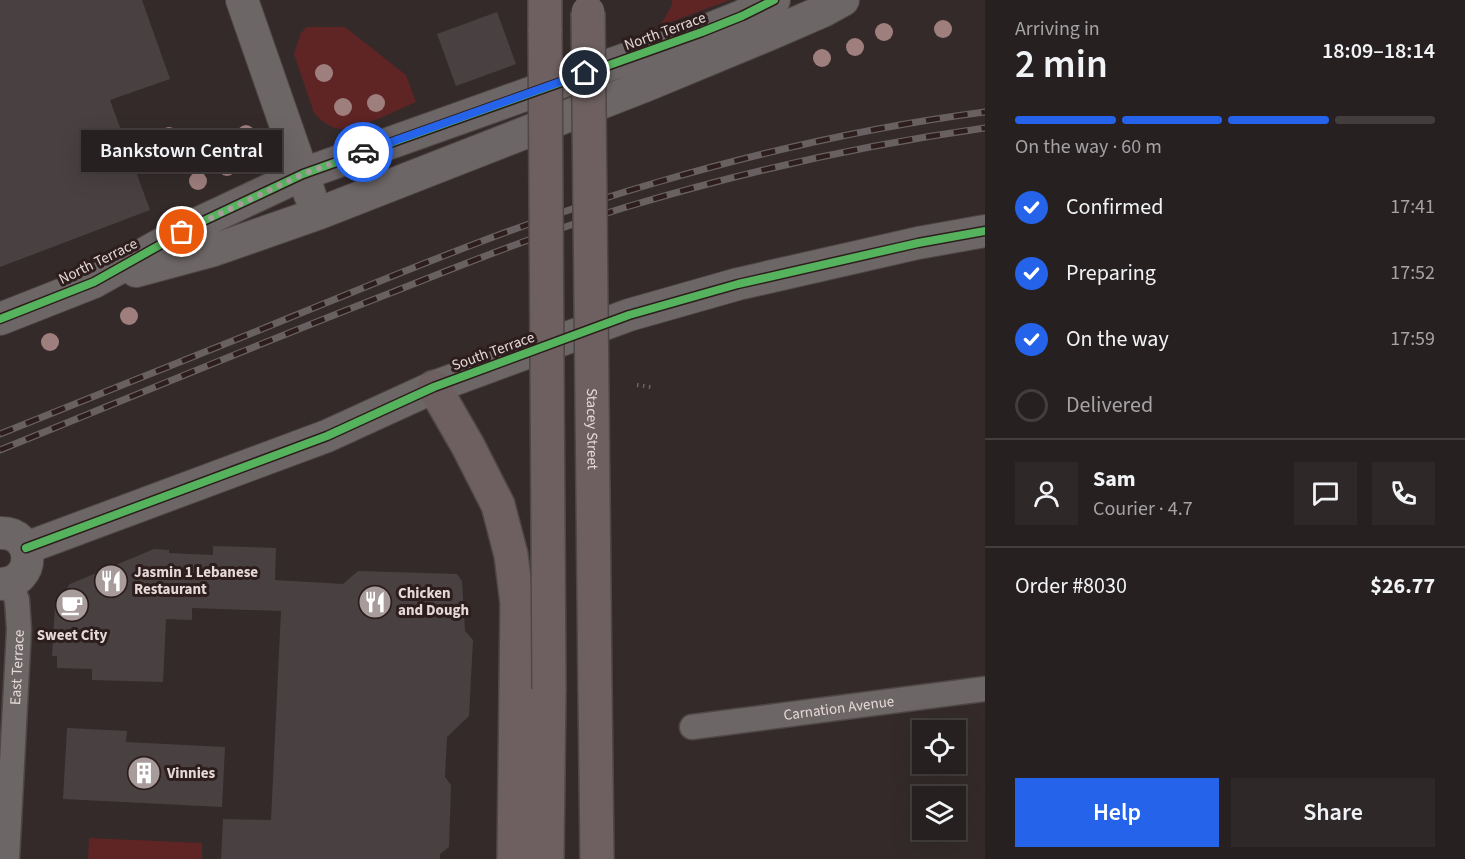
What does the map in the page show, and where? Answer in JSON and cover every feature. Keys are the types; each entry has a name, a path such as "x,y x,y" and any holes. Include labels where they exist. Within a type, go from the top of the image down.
{"highway":[{"path":"545,0 549,689 547,859"},
{"name":"Stacey Street","path":"588,6 597,859"},
{"path":"434,387 468,446 498,506 511,555 517,603 514,859"}],"street":[{"path":"242,0 316,214"},
{"name":"North Terrace","path":"94,282 199,223 303,174 702,32 774,0"},
{"name":"North Terrace","path":"0,320 94,282 214,250 316,214 646,85 771,34 843,0"},
{"name":"South Terrace","path":"13,541 327,436 434,387 629,315 738,284 918,243 985,231"},
{"path":"5,584 24,573 28,557 13,541"},
{"name":"East Terrace","path":"5,584 17,600 19,629 7,859"},
{"name":"Carnation Avenue","path":"692,727 985,689"}],"path":[{"path":"637,385 651,387"}],"shaded area":[{"path":"672,0 730,0 660,26 672,5"},
{"path":"307,27 345,27 406,75 416,102 369,123 351,128 339,129 323,122 314,113 294,54 301,33"},
{"path":"89,838 202,843 202,859 88,859"}],"building":[{"path":"0,0 142,0 170,79 110,100 150,210 0,267"},
{"path":"497,12 516,64 456,86 437,34"},
{"path":"213,546 276,548 275,580 343,584 358,571 457,574 462,581 465,631 473,640 469,716 447,737 445,777 451,785 449,847 440,854 440,859 221,859 223,819 271,820 281,611 192,608 192,620 166,619 163,682 92,680 92,669 57,668 57,656 52,656 55,605 70,584 154,549 169,550 169,553 213,555"},
{"name":"Vinnies","path":"67,728 127,731 126,742 225,747 222,807 63,799"}],"railway":[{"path":"0,434 458,250 608,197 779,150 903,124 985,112"},
{"path":"0,450 344,311 594,217 668,195 803,161 848,151 985,128"}],"cycle path":[{"path":"0,319 94,282 199,223 303,174 702,32 774,0"},
{"path":"26,548 327,436 434,387 629,315 738,284 918,243 985,231"}],"way so far":[{"path":"182,232 303,174 363,152"}],"place":[{"name":"Bankstown Central","path":"182,232"},
{"name":"Jasmin 1 Lebanese Restaurant","path":"111,581"},
{"name":"Chicken and Dough","path":"375,602"},
{"name":"Sweet City","path":"72,605"},
{"name":"Vinnies","path":"144,773"}],"route":[{"path":"363,152 585,73"}]}
